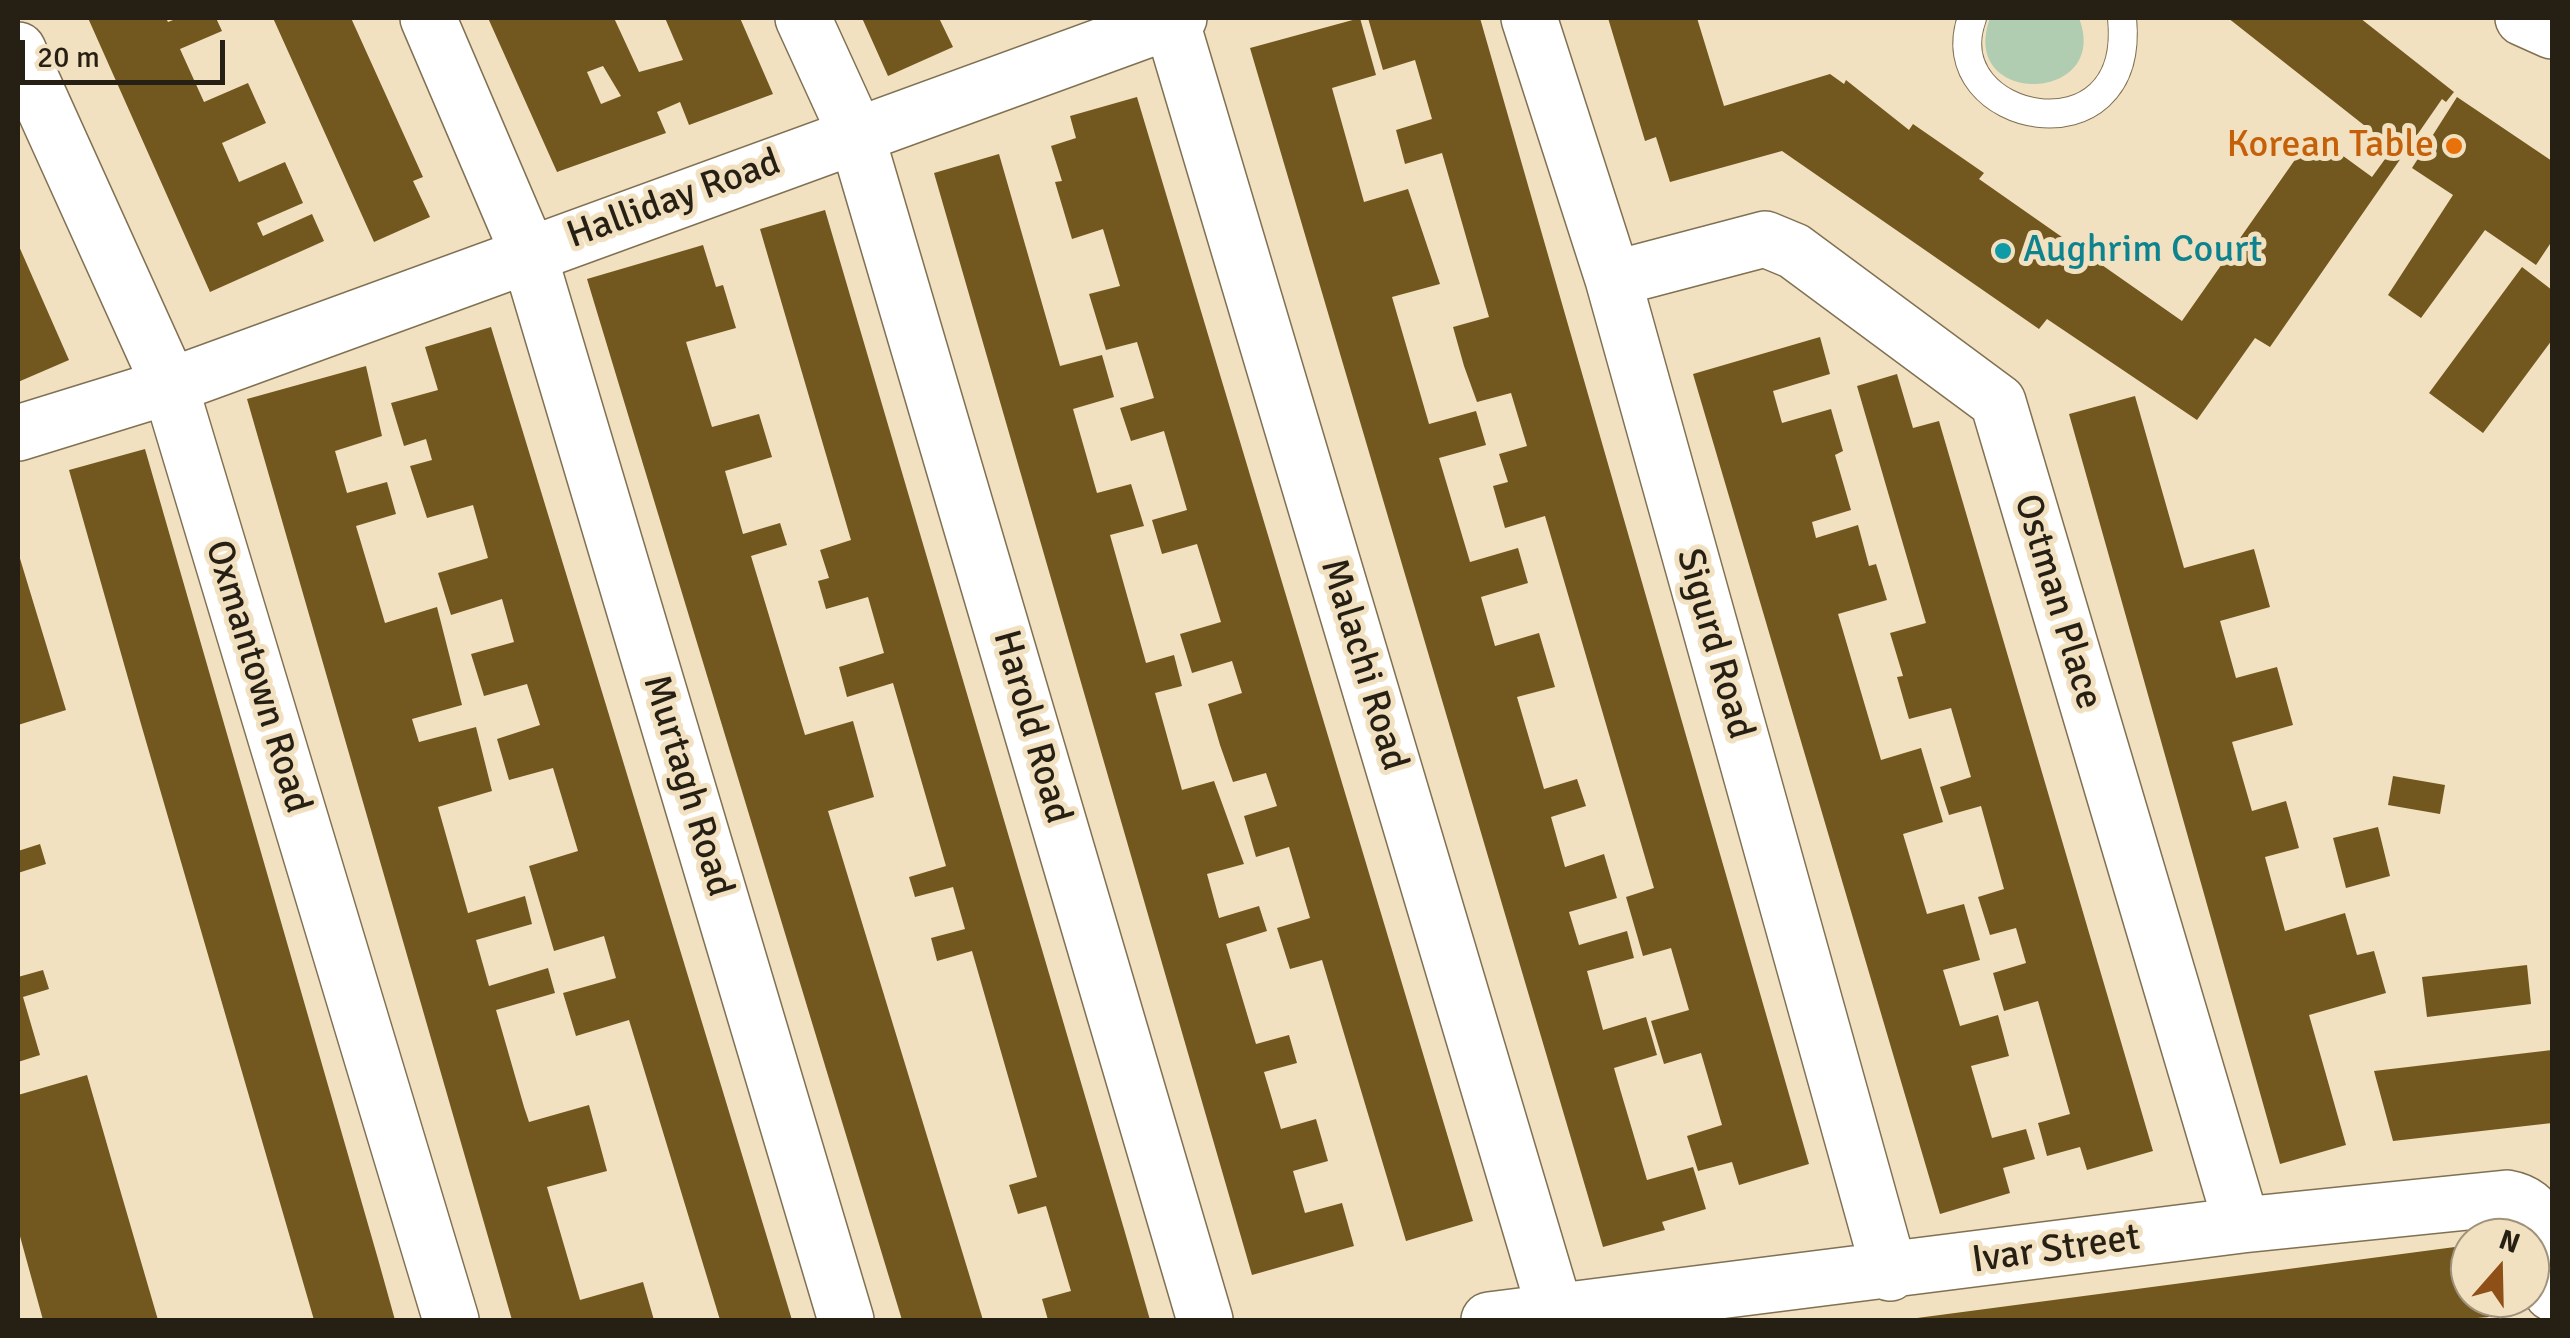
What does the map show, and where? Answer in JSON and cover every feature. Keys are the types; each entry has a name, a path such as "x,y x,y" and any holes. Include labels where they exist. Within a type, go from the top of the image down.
{"street":[{"name":"Murtagh Road","path":"428,18 528,252 846,1320"},
{"name":"Harold Road","path":"803,18 856,134 1205,1320"},
{"name":"Sigurd Road","path":"1529,18 1613,279 1890,1273"},
{"path":"2524,18 2552,31"},
{"name":"Halliday Road","path":"18,434 170,386 528,252 1175,19"},
{"name":"Malachi Road","path":"1175,19 1555,1310"},
{"name":"Oxmantown Road","path":"18,50 170,386 451,1320"},
{"name":"Ostman Place","path":"1613,279 1765,239 1794,251 1998,402 2242,1226"},
{"name":"Ivar Street","path":"1489,1320 1890,1273 2242,1226 2507,1198 2526,1201 2541,1217 2552,1293"}],"lane":[{"path":"1972,18 1970,52 1978,77 1996,98 2017,110 2041,116 2066,114 2089,104 2108,87 2120,66 2122,18"}],"green space":[{"path":"1990,18 2079,18 2083,46 2074,67 2057,80 2034,84 2012,80 1995,68 1986,47"}],"building":[{"path":"88,18 166,18 168,22 178,18 216,18 222,31 180,49 204,102 248,83 266,123 222,143 239,182 285,162 303,203 257,223 263,236 312,214 324,241 210,292"},
{"path":"273,18 351,18 423,177 413,181 430,217 374,242"},
{"path":"488,18 614,18 639,72 683,60 665,18 740,18 773,94 689,125 680,102 657,112 666,133 557,172","holes":["603,66 621,96 601,104 587,72"]},
{"path":"862,18 939,18 953,47 888,76"},
{"path":"1360,18 1376,75 1332,88 1364,202 1408,189 1440,284 1392,297 1429,424 1476,411 1486,445 1439,458 1470,562 1518,548 1528,583 1481,597 1495,646 1539,633 1555,687 1517,697 1544,789 1577,779 1586,806 1551,817 1565,867 1604,854 1617,898 1569,912 1579,945 1627,931 1634,958 1587,971 1603,1030 1646,1017 1657,1055 1614,1068 1620,1089 1647,1180 1693,1167 1706,1209 1662,1222 1665,1230 1603,1247 1250,48"},
{"path":"1368,18 1480,18 1809,1164 1739,1185 1732,1162 1698,1171 1687,1136 1722,1125 1701,1053 1664,1064 1651,1021 1689,1010 1671,948 1643,956 1626,897 1654,888 1545,516 1505,528 1493,486 1508,482 1499,454 1527,446 1511,393 1477,402 1464,366 1453,327 1489,317 1442,153 1405,164 1396,130 1432,119 1415,60 1383,70"},
{"name":"Aughrim Court","path":"1608,18 1697,18 1724,106 1830,74 1844,84 1846,80 1909,130 1913,124 1984,173 1979,179 2182,321 2313,134 2372,177 2393,148 2228,18 2360,18 2454,92 2446,102 2442,99 2270,347 2255,338 2197,420 2047,319 2039,329 1782,151 1670,182 1656,137 1645,141"},
{"path":"1137,97 1473,1221 1406,1241 1322,960 1290,969 1277,928 1310,918 1289,847 1256,857 1244,816 1277,806 1266,773 1233,782 1220,745 1208,704 1242,693 1232,661 1192,673 1180,634 1221,622 1197,544 1162,554 1152,520 1187,510 1164,431 1131,441 1120,408 1154,398 1137,342 1106,350 1089,294 1120,286 1103,229 1072,239 1055,182 1062,181 1051,146 1076,138 1070,116"},
{"path":"2457,97 2552,161 2552,241 2536,265 2485,230 2421,318 2388,295 2453,195 2412,168"},
{"path":"999,154 1060,366 1102,355 1114,397 1073,409 1097,493 1131,484 1144,526 1110,535 1146,663 1174,655 1182,686 1155,693 1182,790 1214,781 1244,864 1207,874 1219,918 1259,906 1267,931 1226,944 1256,1044 1289,1035 1297,1063 1264,1072 1281,1129 1316,1119 1328,1161 1293,1171 1305,1213 1342,1203 1354,1246 1252,1275 934,173"},
{"path":"825,210 1150,1320 1048,1320 1042,1299 1071,1291 1046,1206 1018,1214 1009,1185 1037,1177 972,951 937,961 931,938 965,929 953,887 915,897 909,877 946,866 893,683 847,697 839,667 884,653 868,597 826,609 818,581 829,578 820,550 851,540 760,229"},
{"path":"18,244 69,360 18,382"},
{"path":"703,245 716,287 723,285 736,328 686,342 712,427 759,414 772,457 725,471 743,534 780,523 787,545 751,556 805,735 853,721 874,797 828,811 983,1320 902,1320 587,279"},
{"path":"2522,267 2552,290 2552,340 2483,433 2429,393"},
{"path":"491,327 792,1320 720,1320 629,1020 576,1036 563,993 616,978 604,936 554,951 529,866 578,851 553,768 509,780 497,739 540,725 527,684 484,696 471,654 514,642 502,599 451,615 438,573 488,558 473,505 427,518 410,466 432,460 426,439 404,446 391,403 438,390 425,347"},
{"path":"1820,337 1830,374 1773,391 1782,423 1831,409 1843,451 1835,455 1851,510 1812,522 1816,538 1858,525 1869,566 1876,564 1887,600 1838,614 1881,760 1921,748 1943,822 1903,834 1927,914 1964,904 1980,960 1943,970 1960,1026 1998,1015 2009,1056 1971,1066 1992,1138 2026,1129 2035,1159 2003,1168 2010,1193 1940,1214 1693,374"},
{"path":"366,366 382,436 335,451 347,493 387,482 396,514 356,526 385,623 437,607 462,705 412,719 419,742 476,727 492,791 438,807 468,913 525,896 532,924 476,940 489,986 548,968 555,993 496,1010 524,1107 529,1122 589,1105 607,1171 547,1187 580,1300 643,1282 654,1320 512,1320 247,399"},
{"path":"1897,374 1913,428 1939,421 2153,1151 2087,1170 2080,1147 2047,1156 2038,1123 2070,1114 2038,1001 2004,1011 1993,973 2026,963 2016,928 1990,935 1978,897 2004,889 1981,806 1949,815 1940,787 1971,777 1951,708 1909,719 1897,677 1903,676 1890,633 1926,623 1857,386"},
{"path":"2135,396 2184,568 2254,549 2270,607 2220,621 2236,678 2277,667 2293,725 2232,742 2252,811 2286,801 2299,848 2265,857 2285,931 2345,913 2357,955 2374,951 2386,993 2309,1015 2346,1145 2280,1164 2069,414"},
{"path":"145,449 395,1320 314,1320 141,724 69,470"},
{"path":"18,552 66,710 18,725"},
{"path":"2393,776 2445,785 2440,814 2388,805"},
{"path":"2378,827 2390,876 2346,888 2333,838"},
{"path":"40,844 46,864 18,873 18,851"},
{"path":"2527,965 2531,1004 2427,1017 2422,977"},
{"path":"43,970 49,989 23,997 40,1055 18,1062 18,977"},
{"path":"2552,1050 2552,1123 2393,1141 2374,1071"},
{"path":"87,1075 158,1320 43,1320 18,1229 18,1095"},
{"path":"2450,1248 2450,1318 2477,1318 2454,1320 1902,1320"}],"place":[{"name":"Korean Table","path":"2454,146"},
{"name":"Aughrim Court","path":"2003,251"}]}
